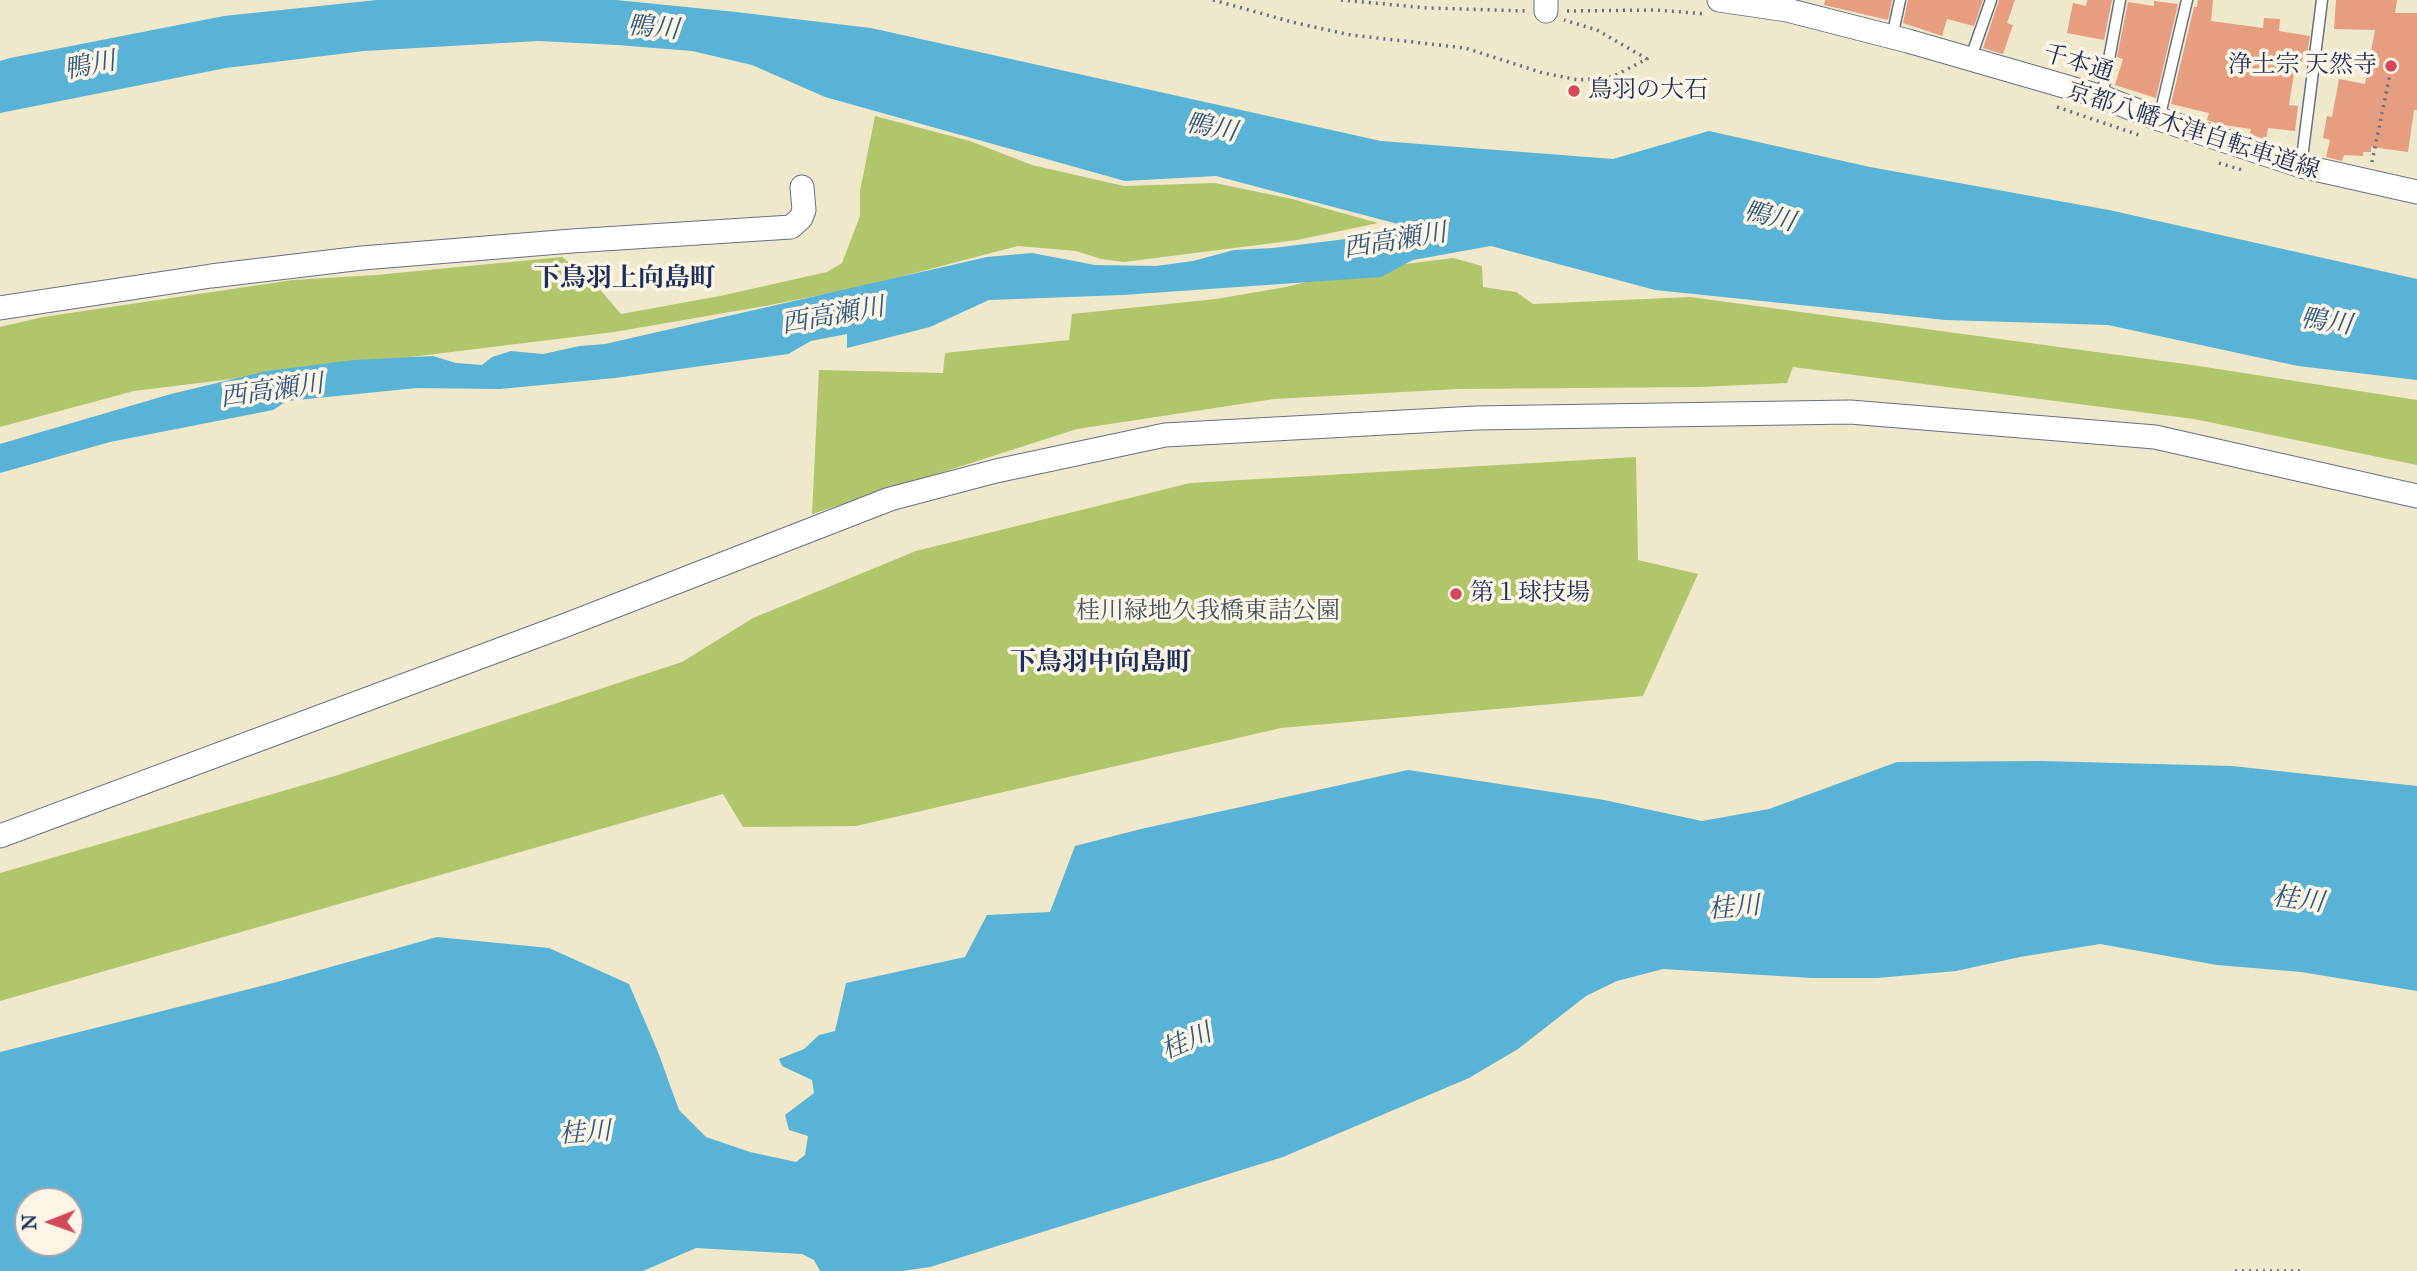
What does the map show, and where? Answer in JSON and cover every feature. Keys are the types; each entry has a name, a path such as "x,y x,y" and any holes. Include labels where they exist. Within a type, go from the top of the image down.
{"street":[{"name":"千本通","path":"1713,7 1788,5 2102,97 2159,119 2301,166 2417,192"},
{"path":"0,308 211,275 362,258 792,227 802,218 803,187"},
{"path":"0,836 566,625 890,499 996,471 1166,435 1476,418 1850,412 2155,437 2417,496"}],"lane":[{"path":"1892,37 1900,0"},
{"path":"1970,60 1991,0"},
{"path":"2102,97 2120,0"},
{"path":"2159,119 2187,0"},
{"path":"2301,166 2322,0"}],"path":[{"path":"1213,0 1351,35 1465,48 1542,73 1579,80 1612,77 1647,59 1597,30 1555,18 1546,6"},
{"path":"1341,0 1428,8 1546,6 1656,10 1713,7"},
{"path":"2368,181 2391,69 2395,65"},
{"name":"京都八幡木津自転車道線","path":"2050,105 2142,136"},
{"name":"京都八幡木津自転車道線","path":"2208,159 2247,172"},
{"path":"2235,1271 2305,1271"}],"green space":[{"path":"875,116 970,141 1032,165 1124,186 1215,183 1292,199 1378,223 1297,240 1124,262 1101,259 1076,251 1018,246 865,286 765,306 614,332 134,391 0,427 0,327 43,317 293,280 562,257 596,285 621,314 720,296 827,272 842,263 860,216 860,191"},
{"path":"1453,258 1482,266 1483,287 1516,292 1533,304 1690,297 2192,365 2417,400 2417,465 2194,419 1793,367 1787,383 1699,387 1458,389 1274,399 1077,429 812,514 819,370 943,373 945,353 1069,340 1072,314 1216,299 1286,287 1351,271"},
{"name":"桂川緑地久我橋東詰公園","path":"1636,457 1638,560 1698,574 1643,696 1281,728 856,826 743,827 723,794 0,1001 0,873 338,775 682,662 753,618 916,551 1190,483"}],"water":[{"path":"377,0 616,0 871,28 1381,141 1613,159 1709,131 1870,167 2109,210 2417,279 2417,380 2298,366 2108,325 1946,320 1655,290 1491,246 1413,260 1381,277 1123,295 989,300 930,327 847,348 847,334 811,341 788,354 615,378 500,389 417,388 287,401 273,410 110,442 0,473 0,444 171,394 267,371 354,360 433,356 456,363 482,365 492,357 511,351 543,354 605,344 987,257 1032,253 1095,265 1156,266 1193,261 1234,250 1354,238 1398,228 1398,224 1216,176 1125,181 825,97 752,65 692,51 538,41 364,51 226,68 0,113 0,61 10,58 224,16"},
{"name":"桂川","path":"2041,761 2232,766 2417,786 2417,991 2301,972 2217,965 2100,944 1956,971 1877,978 1812,978 1663,969 1617,981 1586,996 1518,1049 1469,1078 1283,1157 930,1267 902,1271 820,1271 814,1260 802,1254 696,1248 643,1271 0,1271 0,1052 277,982 437,937 549,948 629,984 679,1110 706,1137 750,1152 796,1162 805,1155 808,1136 789,1130 785,1115 814,1093 812,1080 782,1066 779,1059 804,1049 819,1035 835,1031 846,983 965,957 987,915 1050,912 1075,846 1408,770 1604,800 1702,821 1769,809 1897,762"}],"building":[{"path":"1825,0 1892,0 1888,20 1824,5"},
{"path":"1908,0 1983,0 1974,26 1947,19 1942,36 1903,23"},
{"path":"1999,0 2015,0 2007,23 2013,25 2003,54 1983,48"},
{"path":"2087,0 2112,0 2104,40 2067,33 2073,3 2086,6"},
{"path":"2198,0 2213,0 2211,21 2263,28 2264,18 2280,19 2279,31 2310,36 2307,54 2303,53 2302,62 2296,60 2289,105 2298,106 2295,131 2268,128 2266,140 2250,134 2251,129 2207,120 2209,113 2171,104 2194,7 2197,7"},
{"path":"2336,0 2397,0 2395,13 2417,13 2417,110 2414,110 2408,152 2371,147 2371,152 2363,152 2363,156 2344,155 2342,161 2326,157 2330,140 2323,138 2327,116 2332,117 2339,79 2365,84 2375,30 2334,29"},
{"path":"2154,1 2178,4 2156,98 2115,85 2123,59 2117,57 2128,2 2154,6"}],"place":[{"name":"浄土宗 天然寺","path":"2391,66"},
{"name":"鳥羽の大石","path":"1574,91"},
{"name":"第１球技場","path":"1456,594"}],"district":[{"name":"下鳥羽上向島町","path":"625,280"},
{"name":"下鳥羽中向島町","path":"1101,664"}],"water label":[{"name":"鴨川","path":"653,29"},
{"name":"鴨川","path":"90,67"},
{"name":"鴨川","path":"1211,129"},
{"name":"鴨川","path":"1769,218"},
{"name":"西高瀬川","path":"1395,242"},
{"name":"西高瀬川","path":"833,317"},
{"name":"鴨川","path":"2326,323"},
{"name":"西高瀬川","path":"272,392"}]}
